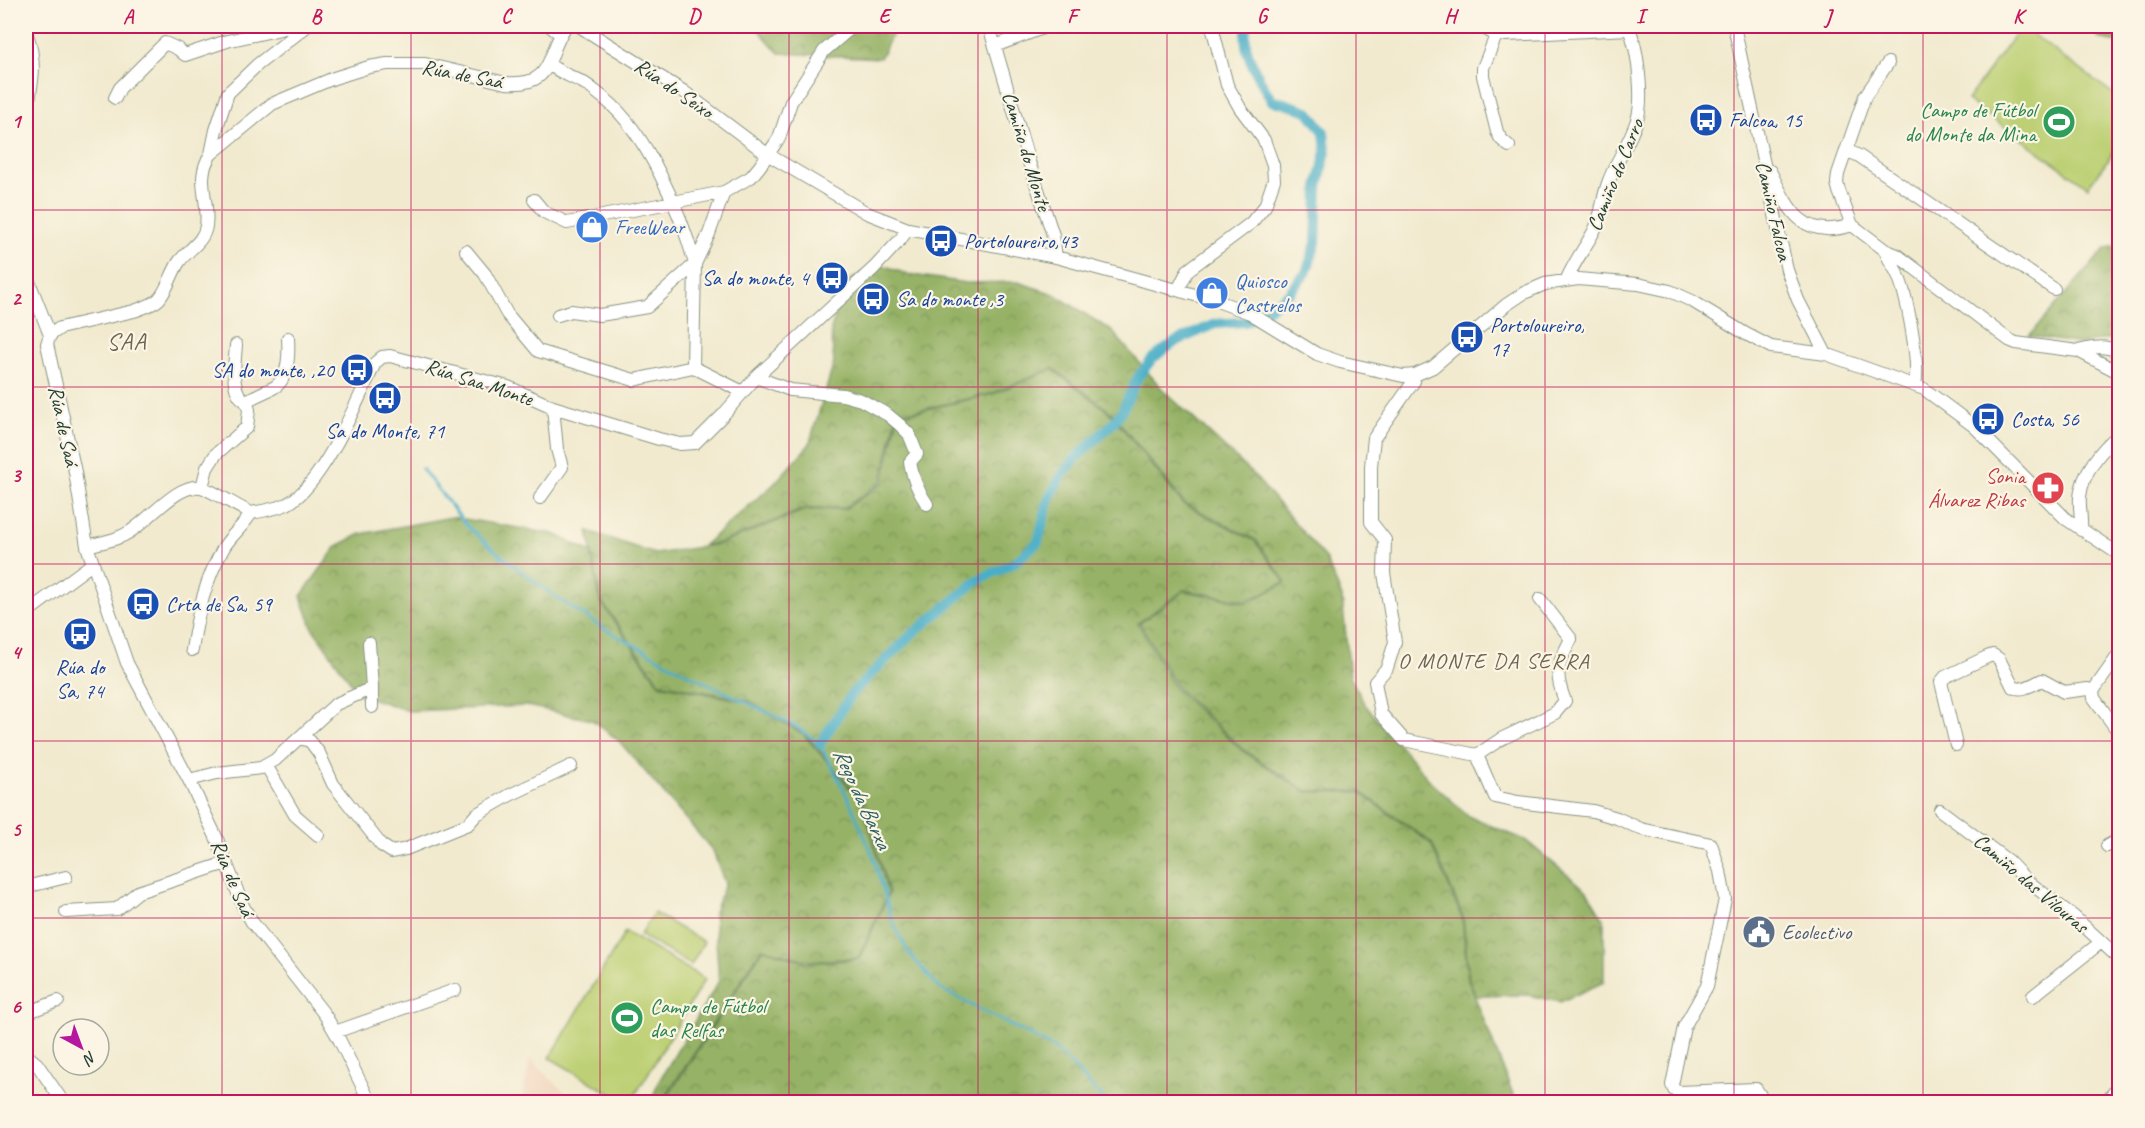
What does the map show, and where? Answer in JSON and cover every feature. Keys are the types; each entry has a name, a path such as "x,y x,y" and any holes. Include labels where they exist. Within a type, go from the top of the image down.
{"street":[{"path":"115,98 120,88 165,43 185,55 227,41 294,26"},
{"path":"50,335 60,328 145,308 158,299 180,260 203,235 206,226 203,171 211,154 228,93 257,65 307,26"},
{"name":"Rúa do Seixo","path":"579,26 683,91 766,154 867,213 908,229 1056,257 1217,301 1250,313 1292,340 1324,356 1380,372 1403,376 1415,375"},
{"path":"534,200 544,212 567,223 724,192 751,177 779,138 791,102 824,51 853,26"},
{"name":"Camiño do Monte","path":"989,26 1053,235 1056,257"},
{"path":"995,46 1048,26"},
{"path":"1178,290 1188,270 1251,223 1265,206 1274,180 1273,165 1264,140 1240,108 1227,85 1212,26"},
{"path":"1480,26 1491,32 1506,35 1631,28"},
{"name":"Camiño Falcoa","path":"1734,26 1787,270 1798,300 1827,354"},
{"path":"559,28 550,65 568,77 584,83 606,100 631,127 674,202 686,232 695,264 693,367"},
{"name":"Camiño do Carro","path":"1567,279 1574,262 1600,218 1608,183 1637,122 1640,109 1638,63 1631,28"},
{"path":"26,31 34,58 34,73 26,116"},
{"path":"1497,33 1483,68 1483,76 1497,132 1509,146"},
{"path":"1888,63 1865,96 1837,183 1852,225 1924,275 2009,340 2016,343 2078,351 2120,373"},
{"name":"Rúa de Saá","path":"211,154 272,104 334,78 369,67 425,64 498,82 516,84 542,74 550,65"},
{"path":"1846,150 1859,156 2054,289"},
{"path":"1760,151 1794,216 1804,223 1829,230 1838,230 1852,225"},
{"path":"558,315 572,310 600,315 647,307 695,264 724,192"},
{"name":"Rúa Saa Monte","path":"251,513 286,504 311,483 323,466 375,363 382,357 390,356 508,387 553,407 659,440 695,443 703,437 756,376 874,268 908,229"},
{"path":"1885,250 1902,275 1902,290 1918,367 1916,385"},
{"path":"466,251 485,274 507,314 538,351 634,380 693,367 743,392"},
{"path":"1902,259 1907,268 1902,275"},
{"path":"1902,275 1912,273 1924,275"},
{"name":"Rúa de Saá","path":"26,274 50,335 47,344 75,472 87,546 127,663 189,780 252,922 325,1015 368,1100"},
{"path":"1540,599 1571,639 1563,654 1556,679 1565,701 1555,713 1501,739 1478,755 1404,740 1381,714 1375,682 1387,668 1395,642 1384,573 1384,540 1371,522 1371,466 1374,438 1414,381 1415,375 1433,367 1515,299 1545,284 1567,279 1607,280 1670,291 1692,301 1771,347 1827,354 1916,385 1975,427 2043,497 2081,530 2120,555"},
{"path":"246,401 279,383 286,369 288,338"},
{"path":"202,487 207,468 216,454 247,427 249,410 246,401 239,397 235,387 236,345"},
{"path":"2078,351 2094,347 2109,347 2120,352"},
{"path":"756,376 790,390 843,395 861,400 888,415 909,434 917,454 910,462 913,478 927,504"},
{"path":"540,498 562,467 557,449 553,407"},
{"path":"2081,530 2082,485 2100,454 2120,434"},
{"path":"87,546 122,537 176,494 189,489 202,487 251,513 245,524 225,546 203,593 192,650"},
{"path":"26,613 92,564"},
{"path":"369,643 372,707"},
{"path":"2120,653 2093,691 2094,698 2120,734"},
{"path":"1956,746 1941,682 1945,677 1987,657 1993,655 1999,658 2013,687 2017,689 2042,680 2064,692 2088,689 2093,691"},
{"path":"189,780 217,773 261,768 275,760 336,704 372,688"},
{"path":"299,738 310,741 319,753 333,784 381,845 392,852 406,849 468,824 477,814 501,800 571,766"},
{"path":"1478,755 1495,797 1593,811 1617,818 1641,829 1711,844 1720,872 1725,899 1707,986 1684,1027 1672,1085 1678,1092 1756,1089 1764,1102"},
{"path":"266,765 295,815 318,835"},
{"name":"Camiño das Vilouras","path":"1940,810 2008,861 2026,880 2073,916 2120,959"},
{"path":"2107,846 2120,839"},
{"path":"66,912 117,909 138,892 226,863"},
{"path":"26,887 66,877"},
{"path":"2033,996 2100,943"},
{"path":"335,1032 454,990"},
{"path":"26,1013 58,1001"},
{"path":"26,1055 63,1102"},
{"path":"2106,1102 2120,1085"},
{"path":"353,1102 368,1100"}],"shaded area":[{"path":"530,1059 574,1101 576,1102 521,1102"}],"green space":[{"path":"755,26 897,26 880,58 779,53"},
{"name":"Campo de Fútbol do Monte da Mina","path":"2021,26 2119,98 2119,144 2088,187 1967,100"},
{"path":"2092,26 2119,26 2119,42 2098,38"},
{"path":"2119,246 2119,337 2081,344 2029,336 2106,248"},
{"path":"878,263 906,274 966,283 1018,282 1054,294 1112,331 1164,391 1252,473 1325,558 1342,597 1350,677 1366,706 1431,782 1470,817 1525,840 1587,891 1604,920 1604,982 1560,1002 1528,995 1476,996 1469,979 1463,917 1432,843 1360,791 1306,791 1245,751 1178,689 1140,623 1184,591 1248,603 1286,582 1256,540 1184,503 1111,412 1053,368 993,393 897,415 881,482 844,508 804,509 720,543 704,545 773,485 809,445 834,363 831,330 844,284"},
{"path":"1052,369 1110,413 1183,504 1255,541 1285,582 1247,601 1184,590 1138,623 1176,690 1244,752 1306,792 1359,792 1431,844 1462,918 1468,979 1516,1102 664,1102 763,949 808,963 859,959 889,893 863,801 804,733 748,700 660,683 601,601 588,531 655,554 720,544 805,510 845,509 883,483 898,416 993,394"},
{"path":"452,517 554,534 591,552 600,601 659,684 748,702 803,734 862,802 888,893 858,958 809,961 762,948 662,1102 651,1102 659,1081 719,981 714,912 725,884 713,851 619,741 592,720 527,706 409,711 359,694 313,629 301,596 337,546 361,534"},
{"path":"654,913 704,942 691,965 640,935"},
{"name":"Campo de Fútbol das Relfas","path":"625,932 705,979 631,1102 625,1102 550,1058"}],"waterway":[{"path":"820,744 853,692 910,636 978,580 1014,563 1038,542 1049,498 1062,475 1076,458 1112,424 1122,411 1138,377 1152,359 1175,342 1215,324 1245,322 1266,311 1288,294 1306,273 1316,243 1318,187 1326,151 1324,132 1308,111 1272,101 1248,54 1246,44 1248,26"},
{"name":"Rego da Barxa","path":"422,469 467,526 554,596 603,628 688,674 795,726 820,744 848,798 873,856 893,923 908,952 939,988 1054,1048 1106,1102"}],"place":[{"name":"Falcoa, 15","path":"1706,120"},
{"name":"Campo de Fútbol do Monte da Mina","path":"2059,122"},
{"name":"FreeWear","path":"592,227"},
{"name":"Portoloureiro,43","path":"941,241"},
{"name":"Sa do monte, 4","path":"832,278"},
{"name":"Quiosco Castrelos","path":"1212,293"},
{"name":"Sa do monte ,3","path":"873,299"},
{"name":"Portoloureiro, 17","path":"1467,337"},
{"name":"SA do monte, ,20","path":"357,370"},
{"name":"Sa do Monte, 71","path":"385,398"},
{"name":"Costa, 56","path":"1988,419"},
{"name":"Sonia Álvarez Ribas","path":"2048,488"},
{"name":"Crta de Sa, 59","path":"143,604"},
{"name":"Rúa do Sa, 74","path":"80,634"},
{"name":"Ecolectivo","path":"1759,932"},
{"name":"Campo de Fútbol das Relfas","path":"627,1018"}],"district":[{"name":"SAA","path":"127,341"},
{"name":"O MONTE DA SERRA","path":"1494,660"}]}
